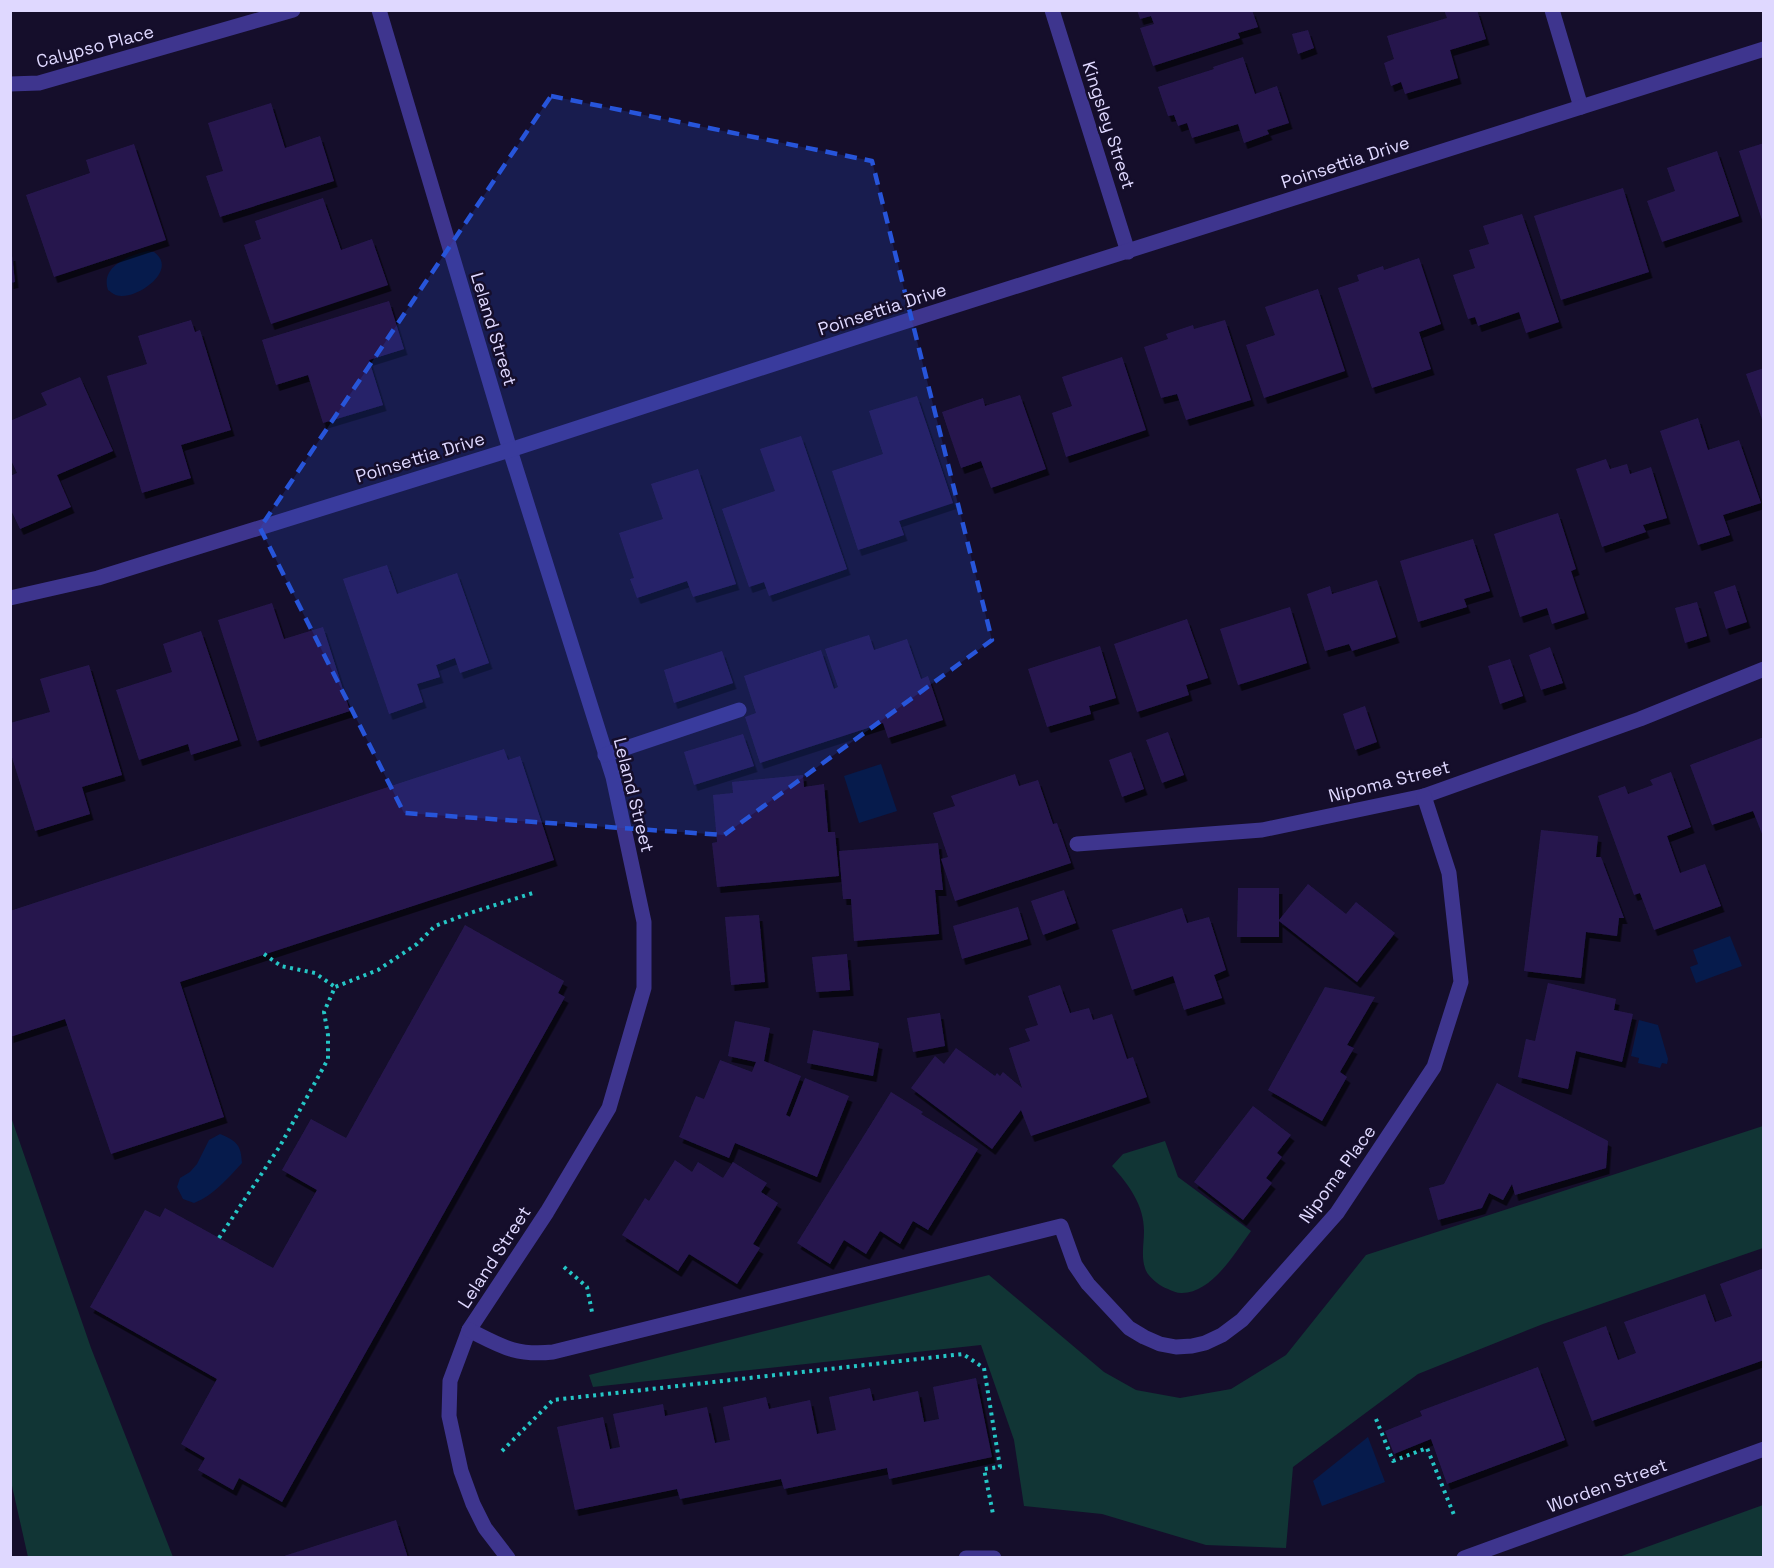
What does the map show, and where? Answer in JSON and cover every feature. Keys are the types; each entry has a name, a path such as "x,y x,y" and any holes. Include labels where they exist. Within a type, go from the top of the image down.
{"street":[{"name":"Calypso Place","path":"10,84 39,83 293,10"},
{"name":"Leland Street","path":"379,10 510,450 612,777 644,922 644,988 609,1108 547,1212 469,1330 450,1381 449,1416 461,1471 485,1528 508,1557"},
{"name":"Kingsley Street","path":"1052,10 1128,252"},
{"path":"1552,10 1581,107"},
{"name":"Poinsettia Drive","path":"10,598 98,578 510,450 869,333 1764,49"},
{"name":"Nipoma Street","path":"1077,844 1262,830 1424,796 1640,719 1764,669"},
{"path":"605,755 739,710"},
{"name":"Nipoma Place","path":"599,1341 1061,1227 1075,1265 1088,1284 1129,1328 1144,1338 1176,1347 1205,1343 1222,1335 1242,1320 1337,1213 1434,1067 1461,982 1449,873 1424,796"},
{"path":"469,1330 509,1349 535,1354 599,1341"},
{"name":"Worden Street","path":"1464,1557 1764,1449"},
{"path":"966,1557 994,1557"}],"path":[{"path":"219,1238 280,1146 328,1059 328,1035 324,1012 334,987 378,970 417,944 435,926 533,892"},
{"path":"264,954 281,966 315,973 334,987"},
{"path":"564,1267 587,1287 599,1341"},
{"path":"502,1451 553,1400 963,1354 984,1368 1000,1467 984,1469 993,1514"},
{"path":"1376,1419 1394,1464 1427,1448 1454,1515"}],"highlighted area":[{"path":"551,96 872,161 992,640 724,835 404,813 260,528"}],"green space":[{"path":"11,1117 91,1348 173,1557 28,1557 10,1477"},
{"path":"1763,1126 1763,1248 1543,1324 1418,1374 1293,1467 1286,1548 1206,1545 1102,1514 1024,1506 1014,1440 981,1345 593,1387 589,1375 989,1275 1104,1372 1136,1390 1180,1398 1231,1389 1286,1355 1366,1255"},
{"path":"1165,1141 1178,1177 1251,1231 1221,1271 1212,1280 1192,1292 1181,1293 1165,1288 1148,1274 1143,1259 1144,1231 1138,1204 1130,1188 1112,1166 1123,1154"},
{"path":"1763,1505 1763,1557 1619,1557"}],"water":[{"path":"148,251 154,252 162,266 154,281 147,287 129,295 121,296 108,290 108,274 112,268 133,255"},
{"path":"881,764 897,811 859,823 844,776"},
{"path":"1730,936 1742,966 1696,983 1690,967 1698,964 1693,950"},
{"path":"1639,1020 1658,1025 1668,1059 1667,1064 1662,1063 1660,1068 1638,1063 1639,1058 1631,1056"},
{"path":"220,1134 237,1144 241,1152 242,1163 208,1196 194,1203 183,1199 177,1187 180,1178 197,1164 209,1140"},
{"path":"1368,1437 1385,1482 1322,1506 1313,1481"}],"building":[{"path":"1137,10 1252,10 1258,27 1238,33 1240,38 1153,66 1140,28 1154,24 1151,16 1140,19"},
{"path":"1444,10 1477,10 1486,39 1450,50 1458,78 1405,94 1401,82 1391,86 1384,63 1394,59 1387,36 1447,18"},
{"path":"1308,30 1314,48 1298,54 1292,34"},
{"path":"1243,57 1255,94 1277,86 1289,123 1267,130 1269,134 1244,143 1238,124 1192,138 1187,123 1178,126 1174,115 1168,116 1158,87"},
{"path":"271,103 285,148 320,136 334,181 220,217 206,176 223,171 208,123"},
{"path":"1764,143 1764,223 1763,223 1739,151"},
{"path":"134,144 166,240 54,277 26,195 90,173 86,160"},
{"path":"1717,151 1739,216 1662,242 1647,201 1675,191 1667,168"},
{"path":"1623,188 1649,272 1561,300 1534,216"},
{"path":"323,198 341,250 372,239 388,285 271,324 244,245 261,239 255,221"},
{"path":"1522,214 1559,322 1526,333 1519,312 1478,326 1475,317 1468,319 1453,275 1475,268 1469,250 1489,244 1483,226"},
{"path":"10,255 12,255 15,282 10,283"},
{"path":"1419,258 1441,324 1419,332 1431,369 1372,388 1338,288 1359,281 1357,275 1383,266 1384,270"},
{"path":"1318,289 1345,371 1264,398 1246,345 1275,335 1265,307"},
{"path":"389,301 404,349 369,360 383,405 323,423 308,375 276,385 262,340"},
{"path":"191,320 195,332 200,330 231,430 181,445 191,478 142,493 107,376 147,364 138,336"},
{"path":"1225,320 1251,400 1186,420 1177,394 1161,398 1144,347 1168,339 1166,334 1193,325 1194,329"},
{"path":"1122,357 1146,430 1066,457 1052,413 1072,406 1062,377"},
{"path":"1764,368 1764,422 1763,422 1746,374"},
{"path":"80,377 113,451 57,475 71,507 20,529 10,508 10,476 17,473 10,458 10,421 47,405 41,393"},
{"path":"1020,395 1046,469 991,488 981,461 961,468 942,412 983,398 985,406"},
{"path":"917,396 953,503 899,521 904,535 858,550 832,471 883,454 869,411"},
{"path":"1698,418 1708,450 1739,440 1761,503 1723,515 1730,535 1698,545 1660,431"},
{"path":"801,436 847,569 769,596 764,582 749,587 722,509 775,491 760,449"},
{"path":"1606,459 1610,469 1627,464 1630,474 1651,467 1667,518 1643,525 1646,532 1602,547 1576,469"},
{"path":"698,469 736,584 693,597 687,581 637,598 630,579 634,578 619,533 663,519 651,484"},
{"path":"1558,513 1576,569 1571,571 1585,613 1552,624 1547,608 1520,617 1494,534"},
{"path":"1473,539 1490,591 1464,599 1467,607 1418,622 1400,561"},
{"path":"387,565 397,594 457,573 489,663 460,673 455,658 436,665 440,677 417,684 423,702 389,714 343,579"},
{"path":"1377,580 1396,637 1352,651 1349,644 1325,651 1307,594 1330,586 1332,594"},
{"path":"1735,585 1747,622 1726,629 1714,592"},
{"path":"1697,602 1707,636 1685,643 1675,608"},
{"path":"272,603 284,639 323,627 350,711 257,741 218,620"},
{"path":"1290,607 1307,663 1238,685 1220,629"},
{"path":"1187,619 1208,678 1186,685 1189,695 1137,712 1114,644"},
{"path":"201,631 238,740 191,755 188,744 139,760 116,690 172,672 163,644"},
{"path":"869,635 874,650 907,639 921,679 928,676 943,720 888,738 883,723 760,763 745,717 756,713 744,676 821,650 834,689 838,687 825,649"},
{"path":"1100,646 1116,698 1089,706 1091,714 1047,727 1028,669"},
{"path":"1550,647 1563,683 1541,690 1529,655"},
{"path":"722,651 733,683 674,703 664,670"},
{"path":"1510,659 1523,696 1500,704 1488,666"},
{"path":"89,665 122,775 82,787 90,814 35,831 10,751 10,723 50,712 40,679"},
{"path":"1365,706 1377,742 1355,750 1343,714"},
{"path":"1168,732 1184,775 1162,783 1146,740"},
{"path":"743,734 754,766 694,785 684,752"},
{"path":"1764,737 1764,839 1753,811 1712,825 1690,765"},
{"path":"504,749 508,760 520,756 554,860 180,982 224,1117 111,1154 65,1019 10,1037 10,911"},
{"path":"1131,752 1144,789 1122,797 1109,760"},
{"path":"1671,772 1691,827 1667,836 1680,873 1705,864 1721,906 1654,930 1640,893 1634,895 1598,796 1625,786 1628,794 1653,785 1650,780"},
{"path":"1015,774 1019,786 1038,780 1053,824 1057,823 1071,863 955,901 941,859 948,857 933,813 955,806 951,796"},
{"path":"803,775 804,787 824,784 828,832 835,832 839,876 717,887 712,843 717,842 713,795 733,793 732,782"},
{"path":"1541,830 1598,836 1596,857 1601,857 1624,918 1619,918 1617,936 1586,932 1581,978 1524,971"},
{"path":"938,843 943,890 935,890 939,934 854,941 851,899 843,899 839,851"},
{"path":"1308,884 1346,914 1356,902 1395,933 1357,982 1279,921 1279,937 1237,937 1238,888 1279,888 1279,920"},
{"path":"1064,890 1076,923 1043,935 1031,901"},
{"path":"1018,907 1028,939 962,959 953,926"},
{"path":"1182,908 1187,923 1209,917 1226,970 1214,975 1222,998 1184,1010 1173,976 1132,990 1112,930"},
{"path":"759,915 765,982 731,985 725,917"},
{"path":"465,925 564,981 558,993 565,997 282,1502 239,1478 233,1490 198,1470 205,1458 181,1444 217,1379 90,1307 145,1210 160,1217 165,1208 273,1268 317,1190 282,1170 311,1119 346,1138"},
{"path":"847,954 850,990 816,992 812,957"},
{"path":"1548,983 1616,999 1614,1010 1633,1014 1622,1062 1576,1051 1568,1089 1518,1077 1526,1039 1535,1041"},
{"path":"1060,985 1070,1013 1089,1008 1093,1020 1112,1014 1127,1059 1133,1057 1147,1097 1031,1136 1021,1110 992,1149 911,1088 935,1056 944,1064 956,1048 995,1076 997,1073 1000,1076 1003,1072 1022,1088 1009,1048 1030,1041 1025,1029 1038,1025 1028,996"},
{"path":"1325,987 1375,997 1347,1045 1354,1048 1340,1072 1347,1077 1322,1121 1268,1090"},
{"path":"940,1013 945,1046 913,1052 907,1018"},
{"path":"735,1021 770,1028 764,1061 801,1076 786,1115 790,1117 805,1078 849,1096 817,1177 735,1143 729,1158 679,1137 696,1096 704,1099 720,1060 752,1072 756,1062 728,1056"},
{"path":"813,1030 879,1043 873,1076 807,1063"},
{"path":"1497,1083 1608,1141 1606,1168 1515,1195 1512,1184 1503,1200 1489,1193 1482,1208 1438,1220 1429,1188 1444,1184"},
{"path":"891,1092 923,1112 921,1114 978,1149 928,1230 913,1221 900,1244 880,1231 866,1254 844,1240 830,1264 797,1243"},
{"path":"1253,1106 1291,1135 1277,1153 1282,1157 1266,1178 1272,1183 1243,1220 1194,1182"},
{"path":"675,1160 692,1172 698,1162 723,1178 733,1162 767,1183 761,1192 778,1203 753,1244 760,1248 737,1284 689,1254 678,1271 622,1235 645,1198 649,1201"},
{"path":"1764,1268 1764,1360 1592,1421 1563,1342 1606,1326 1618,1360 1636,1353 1624,1322 1705,1294 1715,1322 1732,1316 1720,1284"},
{"path":"1538,1367 1565,1440 1447,1484 1431,1439 1394,1454 1385,1431 1422,1416 1420,1411"},
{"path":"976,1378 992,1457 889,1479 887,1468 784,1489 781,1479 680,1499 677,1489 575,1510 557,1427 603,1417 610,1449 620,1447 613,1414 663,1404 665,1416 707,1407 715,1443 730,1440 723,1407 766,1397 769,1409 810,1400 817,1434 836,1430 829,1397 870,1388 873,1401 918,1391 924,1422 939,1419 933,1387"},
{"path":"396,1520 408,1558 281,1558 281,1557"}]}
